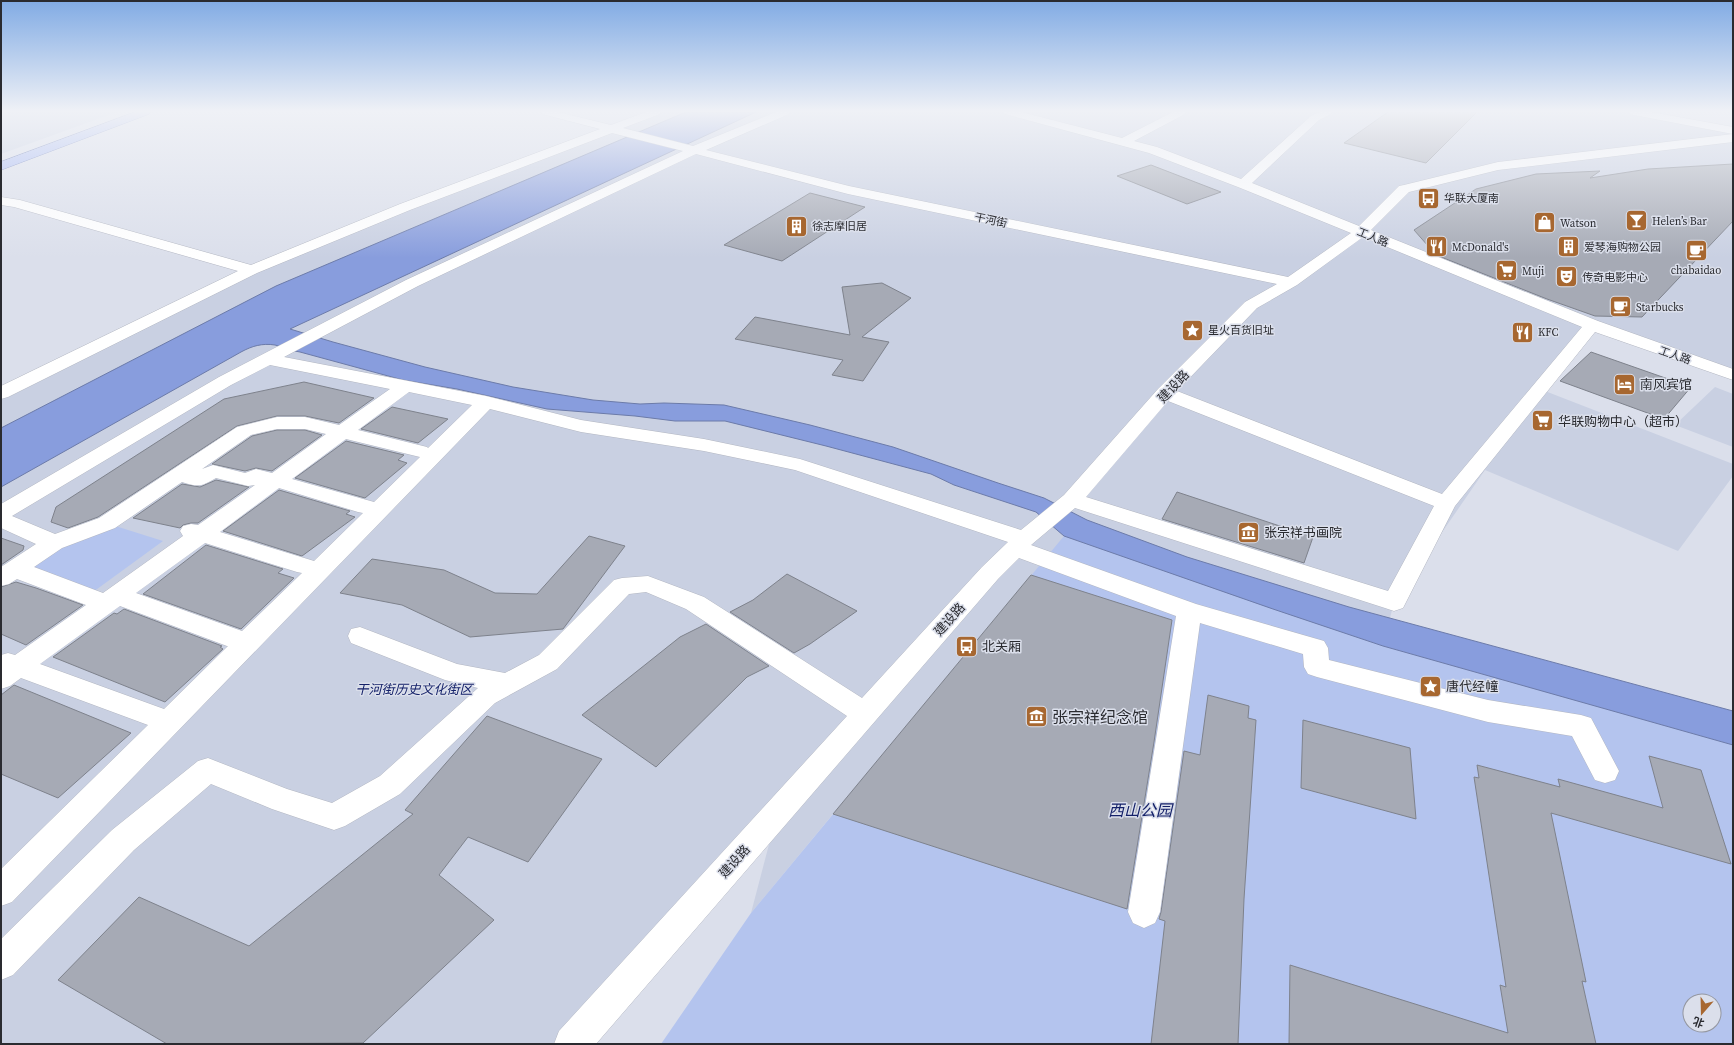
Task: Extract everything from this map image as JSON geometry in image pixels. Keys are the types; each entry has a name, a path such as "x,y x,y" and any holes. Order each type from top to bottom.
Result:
{"main road":[{"path":"1,166 15,161"}],"street":[{"path":"1,393 252,270 406,207 532,161"},
{"path":"1,513 225,381 412,283 671,161"},
{"name":"干河街","path":"735,161 848,190 1291,282"},
{"name":"工人路","path":"1182,161 1243,184 1592,325 1733,375"},
{"path":"1243,184 1268,161"},
{"name":"建设路","path":"572,1044 990,573 1020,544 1072,500 1165,393 1251,305 1291,282 1361,232 1404,189 1498,166 1542,161"},
{"path":"1,201 15,203 252,270"},
{"path":"1072,500 1394,602 1446,503 1592,325"},
{"path":"268,359 486,402 581,426 704,446 800,465 1020,544 1189,611 1315,648 1317,667 1488,711 1581,726 1605,771"},
{"path":"7,668 111,599 193,531 274,481 406,386"},
{"path":"1165,393 1446,503"},
{"path":"1,891 486,402"},
{"path":"8,574 54,543 107,523 244,431 277,422 305,423 420,451"},
{"path":"179,475 197,480 213,471 248,480 256,474 274,481 366,507"},
{"path":"1,520 54,543"},
{"path":"193,531 304,566"},
{"path":"8,574 111,599 236,639"},
{"path":"1,963 123,840 208,770 282,800 334,816 390,785 486,696 548,662 622,586 648,584 695,603 865,714"},
{"path":"1144,912 1189,611"},
{"path":"360,636 454,673 508,684"},
{"path":"7,668 154,716"}],"shaded area":[{"name":"干河街历史文化街区","path":"533,161 1733,161 1733,375 1592,325 1545,391 1733,464 1733,476 1678,551 1485,470 1394,602 1383,646 1157,568 1031,575 751,913 777,814 573,1044 1,1044 1,393 252,270"},
{"path":"571,161 651,161 290,329 425,367 513,387 593,400 640,404 664,403 724,405 810,425 893,447 1044,498 1087,520 1187,557 1349,607 1733,711 1733,745 1383,646 1273,609 1064,536 1036,512 954,485 931,474 725,421 675,421 635,416 547,409 457,389 403,380 275,345 266,344 249,348 241,352 1,487 1,428 276,286"},
{"path":"1715,387 1733,394 1733,447 1675,425"}],"green space":[{"path":"109,524 163,541 93,592 23,566"},
{"name":"西山公园","path":"1064,536 1383,646 1733,745 1733,1044 661,1044 751,913"}],"building":[{"path":"1417,161 1428,161 1426,163"},
{"name":"爱琴海购物公园","path":"1733,164 1733,221 1642,317 1595,316 1547,299 1436,255 1414,230 1476,189 1536,174 1600,171 1590,178 1648,169"},
{"path":"1151,165 1221,192 1187,204 1117,176"},
{"name":"徐志摩旧居","path":"810,193 865,207 782,261 724,245"},
{"path":"882,283 911,298 862,337 889,342 863,381 832,375 843,360 735,339 755,317 850,335 842,287"},
{"name":"南风宾馆","path":"1591,352 1691,387 1664,419 1560,381"},
{"path":"304,382 374,398 339,423 305,416 277,416 237,426 98,517 68,528 51,522 56,507 224,399"},
{"path":"392,407 448,419 418,443 361,429"},
{"path":"277,430 305,430 322,435 272,471 256,468 245,471 212,464 252,436"},
{"path":"346,441 404,455 398,460 407,463 365,498 295,478"},
{"path":"216,480 249,487 198,523 183,525 180,528 133,518 182,484 200,487"},
{"path":"279,490 350,511 346,514 355,517 302,556 223,531"},
{"name":"张宗祥书画院","path":"1177,492 1313,537 1304,563 1162,519"},
{"path":"589,536 625,546 563,629 470,637 402,605 340,593 372,559 444,570 495,593 537,594"},
{"path":"1,538 24,546 23,550 1,565"},
{"path":"206,545 283,569 278,573 294,578 241,629 143,594"},
{"path":"787,574 857,611 810,644 794,653 730,612 753,600"},
{"name":"张宗祥纪念馆","path":"1031,575 1172,620 1127,909 833,814"},
{"path":"16,582 83,605 26,645 1,634 1,587"},
{"path":"124,609 222,646 220,647 223,649 165,702 53,657 114,613 117,614"},
{"path":"706,624 769,666 747,677 656,767 582,715 680,637"},
{"path":"14,685 131,733 58,798 1,774 1,695"},
{"path":"1208,695 1249,706 1248,718 1256,720 1244,899 1238,1044 1151,1044 1165,921 1159,919 1184,751 1200,755"},
{"path":"487,716 602,759 528,862 468,837 439,875 494,920 363,1043 167,1044 58,980 139,897 249,946 413,814 405,810"},
{"path":"1303,720 1410,748 1416,819 1301,788"},
{"path":"1649,756 1701,770 1731,864 1551,813 1586,982 1582,981 1596,1044 1289,1044 1290,965 1508,1033 1500,985 1506,987 1474,777 1479,778 1477,765 1560,787 1558,779 1663,808"}],"place":[{"name":"华联大厦南","path":"1429,198"},
{"name":"Helen’s Bar","path":"1637,221"},
{"name":"Watson","path":"1545,223"},
{"name":"徐志摩旧居","path":"796,226"},
{"name":"McDonald's","path":"1437,247"},
{"name":"爱琴海购物公园","path":"1569,247"},
{"name":"chabaidao","path":"1696,250"},
{"name":"Muji","path":"1507,271"},
{"name":"传奇电影中心","path":"1567,277"},
{"name":"Starbucks","path":"1621,307"},
{"name":"星火百货旧址","path":"1193,330"},
{"name":"KFC","path":"1522,332"},
{"name":"南风宾馆","path":"1625,384"},
{"name":"华联购物中心（超市）","path":"1542,421"},
{"name":"张宗祥书画院","path":"1248,532"},
{"name":"北关厢","path":"966,646"},
{"name":"唐代经幢","path":"1430,686"},
{"name":"张宗祥纪念馆","path":"1036,717"}]}
